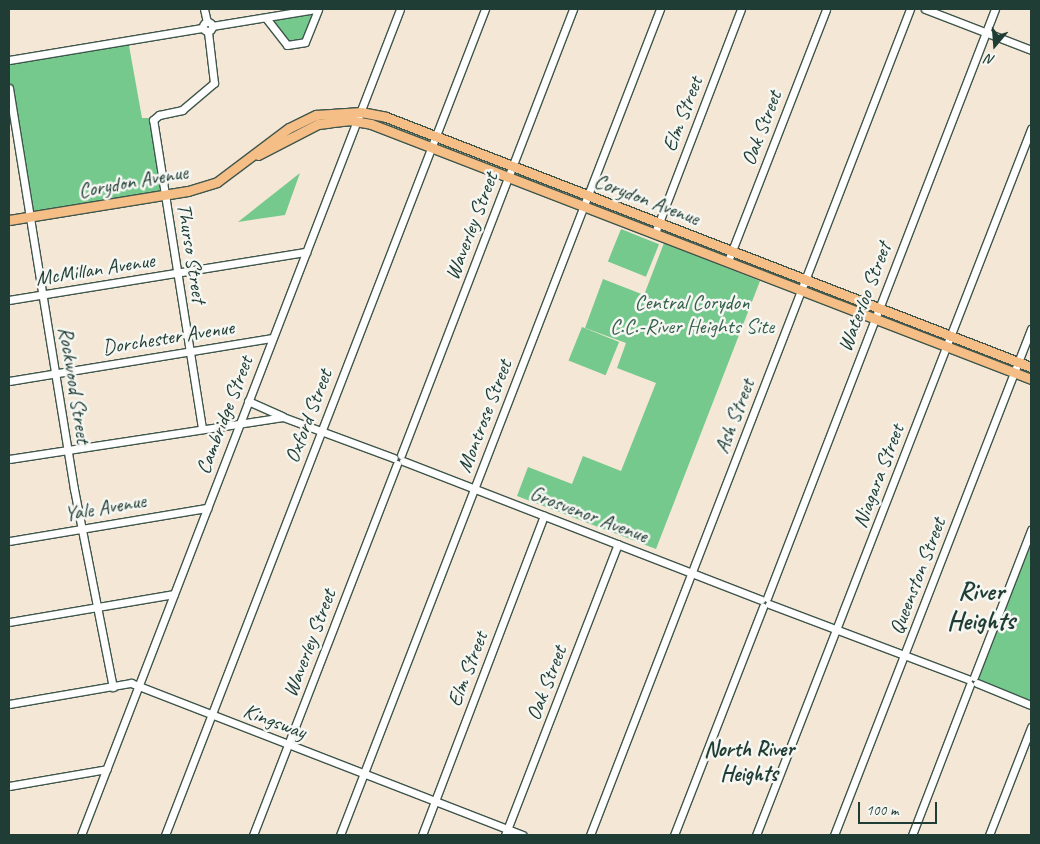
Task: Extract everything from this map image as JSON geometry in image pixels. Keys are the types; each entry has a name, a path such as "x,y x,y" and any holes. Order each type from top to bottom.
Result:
{"main road":[{"name":"Corydon Avenue","path":"9,220 164,195 217,182 256,156 289,128 316,115 386,117 1031,367"},
{"name":"Corydon Avenue","path":"359,116 508,176 1031,378"}],"street":[{"name":"Thurso Street","path":"202,428 153,118 182,110 214,83 204,9"},
{"path":"9,60 317,9 306,42 287,45 266,18"},
{"name":"Cambridge Street","path":"81,835 400,9"},
{"name":"Oxford Street","path":"164,835 485,9"},
{"name":"Waverley Street","path":"253,835 573,9"},
{"name":"Montrose Street","path":"340,835 660,9"},
{"name":"Elm Street","path":"655,233 741,9"},
{"name":"Oak Street","path":"728,261 826,9"},
{"name":"Ash Street","path":"590,835 910,9"},
{"path":"925,9 1031,50"},
{"name":"Waterloo Street","path":"674,835 995,9"},
{"name":"Rockwood Street","path":"9,88 67,450 113,687"},
{"name":"Niagara Street","path":"756,835 1031,128"},
{"path":"9,140 17,138"},
{"name":"McMillan Avenue","path":"9,300 306,252"},
{"name":"Queenston Street","path":"834,835 1031,329"},
{"name":"Dorchester Avenue","path":"9,380 273,338"},
{"name":"Grosvenor Avenue","path":"248,401 283,417 475,488 1031,705"},
{"name":"Grosvenor Avenue","path":"9,459 226,424 283,417"},
{"path":"226,424 235,436"},
{"name":"Yale Avenue","path":"9,541 207,508"},
{"name":"Elm Street","path":"422,835 544,515"},
{"path":"912,835 1031,530"},
{"name":"Oak Street","path":"507,832 618,544"},
{"path":"9,622 174,594"},
{"name":"Kingsway","path":"9,704 131,683 435,801 507,832 522,835"},
{"path":"989,835 1031,726"},
{"path":"9,786 107,769"}],"green space":[{"path":"318,9 305,42 287,45 266,18"},
{"path":"128,40 142,118 153,118 164,195 30,217 9,88 9,60"},
{"path":"369,117 378,118 429,138 425,139"},
{"path":"438,141 506,168 438,144"},
{"path":"515,170 581,197 516,175"},
{"path":"300,173 285,215 238,222"},
{"path":"589,200 652,223 652,225 590,203"},
{"path":"660,228 726,252 726,254 661,231"},
{"path":"621,229 659,244 646,277 608,261"},
{"name":"Central Corydon C.C.-River Heights Site","path":"664,243 760,281 656,549 517,496 528,467 572,484 583,456 621,471 656,383 617,368 626,343 585,328 603,279 644,295"},
{"path":"582,327 619,342 606,375 569,360"},
{"path":"1027,541 1031,543 1031,705 972,681"}],"district":[{"name":"River Heights","path":"981,606"},
{"name":"North River Heights","path":"749,762"}]}
